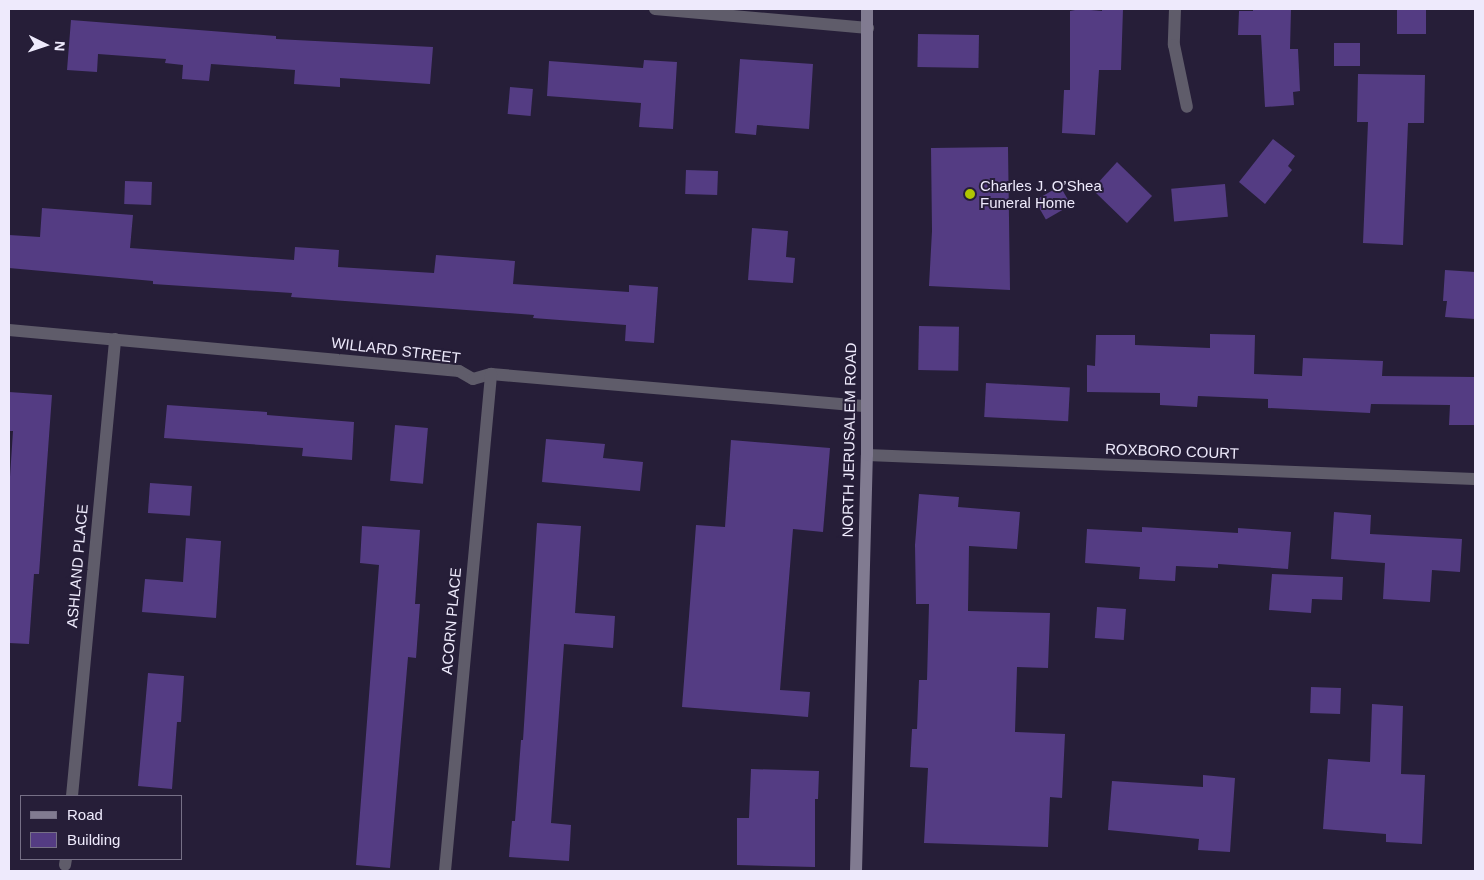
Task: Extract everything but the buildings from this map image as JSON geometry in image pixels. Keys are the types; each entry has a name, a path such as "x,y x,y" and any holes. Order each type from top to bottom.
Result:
{"main road":[{"name":"NORTH JERUSALEM ROAD","path":"856,871 867,455 867,9"}],"street":[{"path":"655,9 868,28"},
{"path":"1174,9 1174,45 1187,107"},
{"name":"WILLARD STREET","path":"9,330 459,371 473,379 491,374 867,406"},
{"name":"ASHLAND PLACE","path":"72,795 115,339"},
{"name":"ACORN PLACE","path":"445,871 491,374"},
{"name":"ROXBORO COURT","path":"867,455 1475,479"}],"place":[{"name":"Charles J. O’Shea Funeral Home","path":"970,194"}]}
